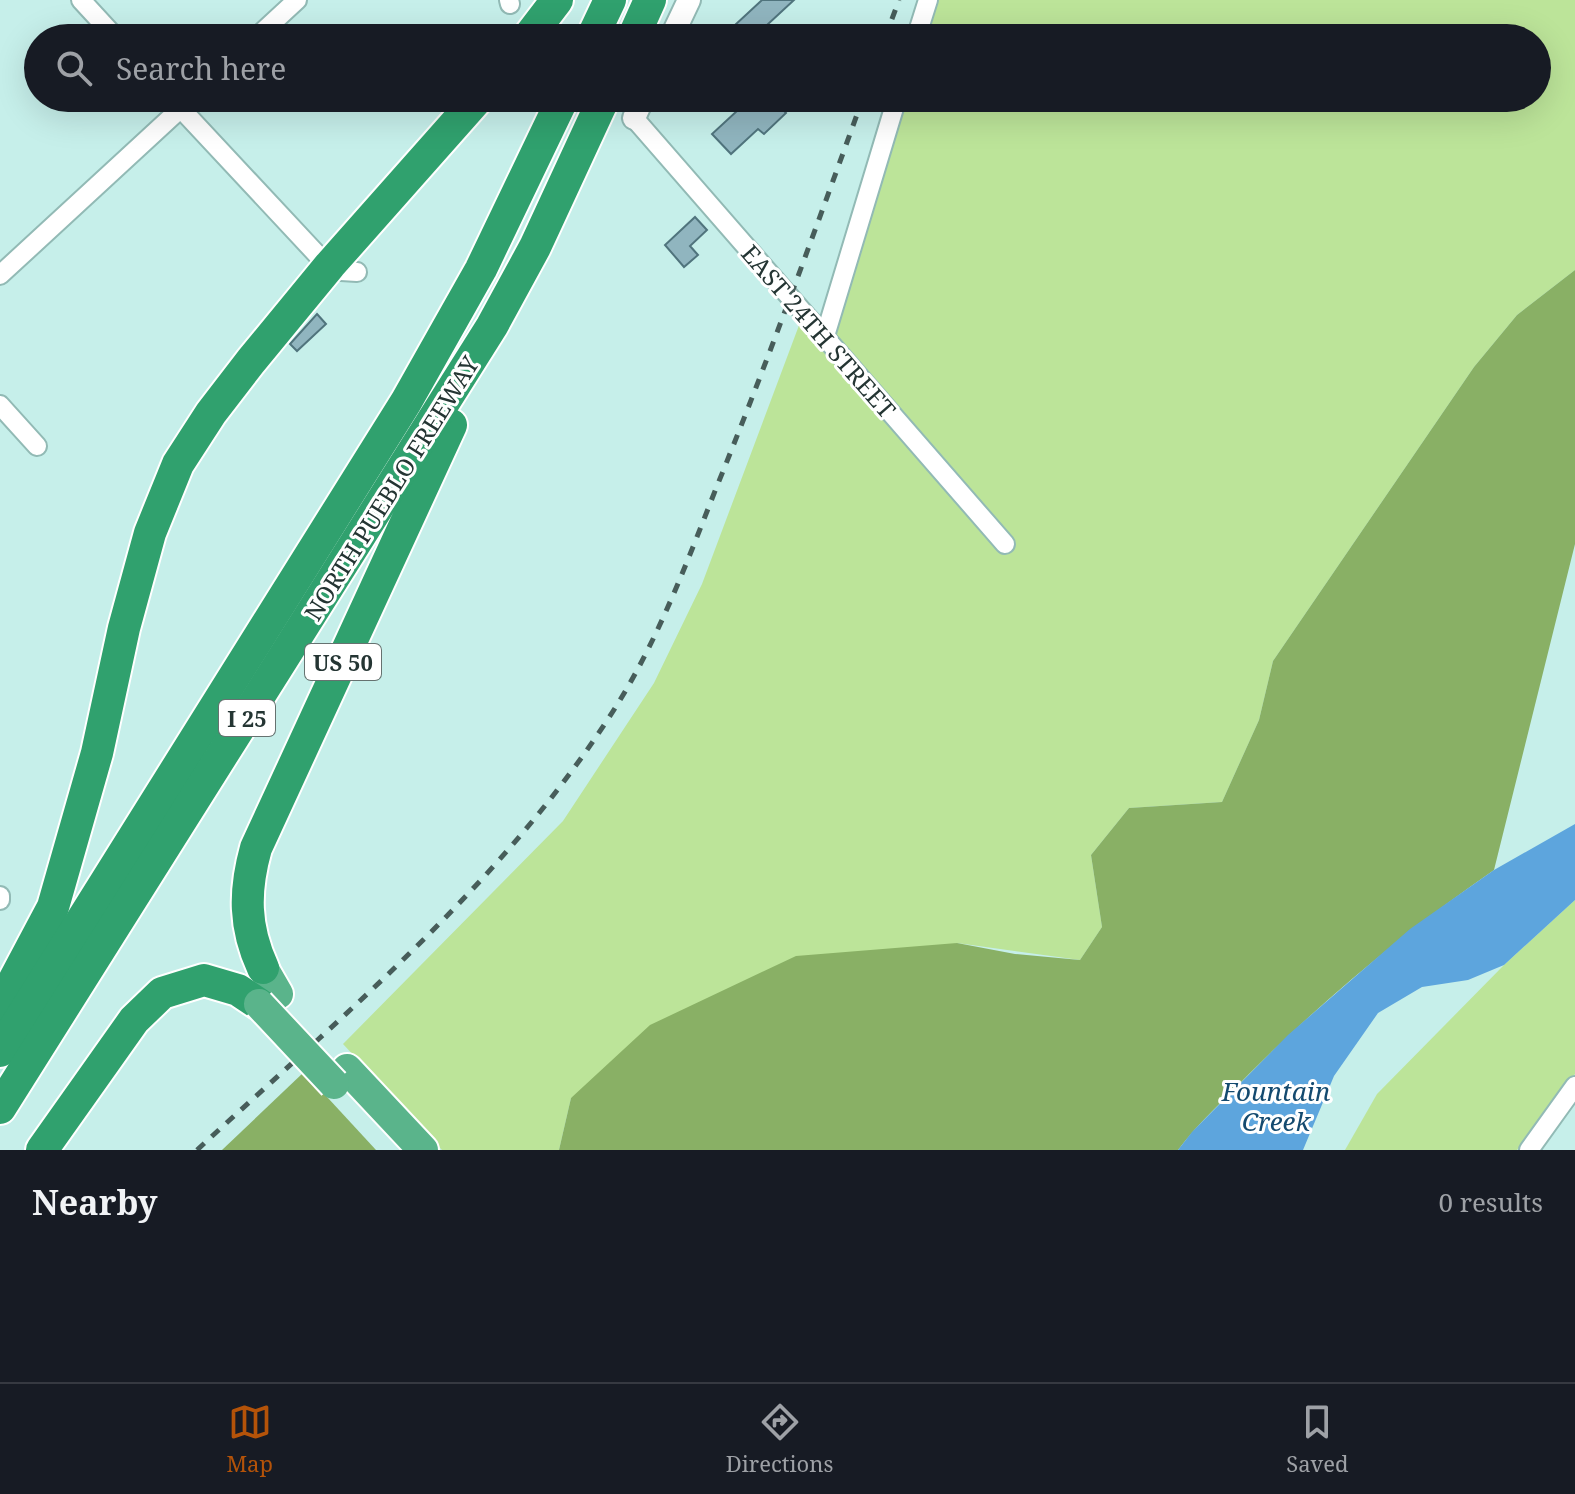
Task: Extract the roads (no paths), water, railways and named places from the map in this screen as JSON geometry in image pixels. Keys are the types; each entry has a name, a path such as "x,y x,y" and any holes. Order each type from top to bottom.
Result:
{"highway":[{"path":"539,24 557,0"},
{"path":"599,24 610,0"},
{"path":"639,24 650,0"},
{"path":"0,1007 28,960 57,895 97,753 124,628 150,533 178,464 211,413 344,268 467,112"},
{"name":"NORTH PUEBLO FREEWAY","path":"0,1051 421,378 481,269 556,112"},
{"name":"NORTH PUEBLO FREEWAY","path":"0,1108 492,326 535,247 598,112"},
{"name":"US 50","path":"395,1150 340,1076 267,989 251,943 247,920 249,874 256,848 421,496 492,326"},
{"path":"42,1150 134,1020 162,993 204,980 238,990 267,989"},
{"name":"US 50","path":"340,1076 423,1150"}],"street":[{"path":"81,0 103,24"},
{"path":"271,24 297,0"},
{"path":"678,24 689,0"},
{"path":"920,24 928,0"},
{"path":"0,275 171,112"},
{"path":"191,112 344,268"},
{"name":"EAST 24TH STREET","path":"641,112 825,336 1005,544"},
{"path":"825,336 893,112"},
{"path":"0,405 37,446"},
{"path":"1529,1150 1575,1086"}],"water":[{"name":"Fountain Creek","path":"1575,824 1575,900 1504,965 1468,980 1422,987 1378,1013 1334,1076 1303,1150 1178,1150 1288,1035 1410,929 1494,870"}],"railway":[{"path":"890,24 899,0"},
{"path":"197,1150 361,999 467,895 563,783 624,694 681,577 774,341 858,112"}]}
